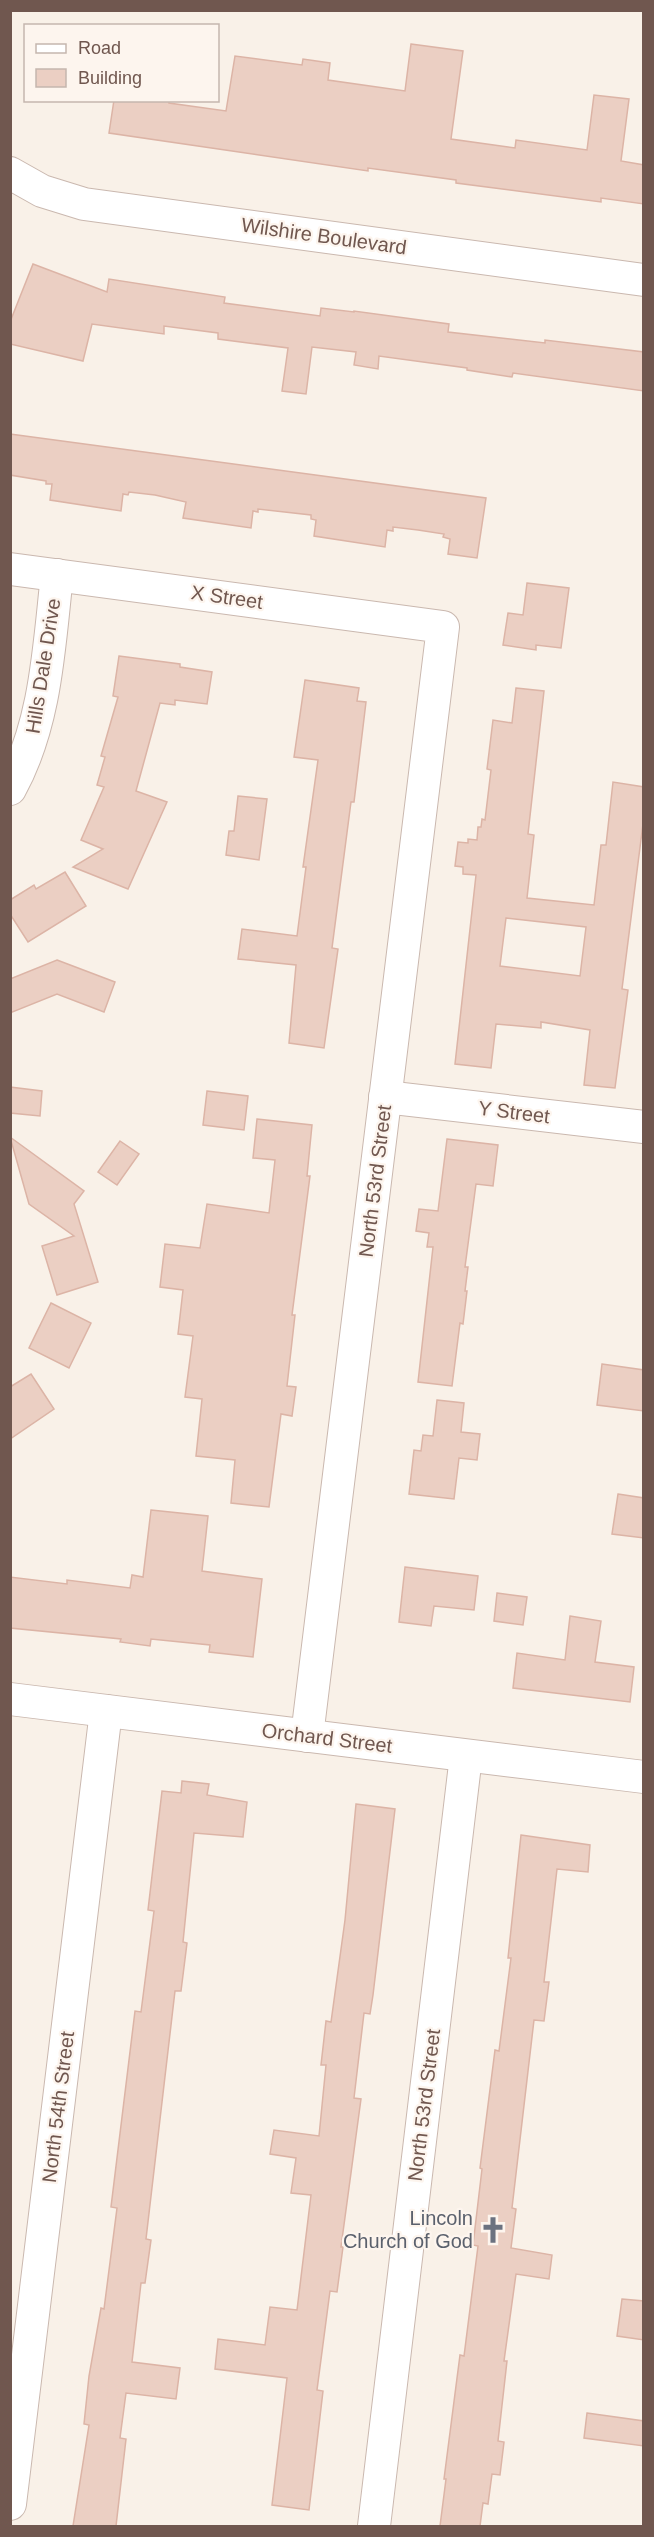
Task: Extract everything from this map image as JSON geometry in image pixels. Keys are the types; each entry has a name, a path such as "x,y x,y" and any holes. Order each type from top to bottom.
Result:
{"street":[{"name":"Wilshire Boulevard","path":"10,173 42,191 84,204 644,280"},
{"name":"X Street","path":"10,569 443,627"},
{"name":"Hills Dale Drive","path":"10,789 29,751 39,716 57,575"},
{"name":"North 53rd Street","path":"307,1736 443,627"},
{"name":"Y Street","path":"385,1097 644,1127"},
{"name":"Orchard Street","path":"10,1699 644,1777"},
{"name":"North 54th Street","path":"10,2504 106,1711"},
{"name":"North 53rd Street","path":"374,2526 466,1756"}],"building":[{"path":"411,44 463,51 451,139 515,148 516,140 587,150 594,95 629,99 621,161 644,165 644,204 601,198 601,202 456,183 456,180 368,168 368,171 109,133 114,102 169,102 226,111 235,56 302,65 303,59 330,63 328,80 405,91"},
{"path":"33,264 107,292 109,279 225,297 224,303 320,316 321,308 354,311 449,324 448,332 545,343 545,340 644,352 644,391 513,373 512,377 467,370 467,368 379,356 378,369 354,365 356,352 312,347 306,394 282,391 288,348 218,339 218,333 164,326 164,334 92,324 83,361 10,344 10,322"},
{"path":"10,434 486,498 477,558 448,554 450,539 443,537 444,534 418,530 393,527 393,531 387,530 385,547 314,536 316,520 311,519 311,515 258,509 258,512 253,511 251,528 183,518 186,502 155,495 129,492 128,495 123,494 121,511 50,500 52,484 10,475"},
{"path":"527,583 569,588 561,648 536,645 536,650 503,645 508,613 523,615"},
{"path":"119,656 180,664 180,667 212,672 207,704 175,700 175,705 160,703 136,791 167,802 128,889 73,867 103,849 81,840 104,787 97,785 105,757 101,756 118,697 113,696"},
{"path":"305,680 359,688 357,701 366,702 354,802 351,802 332,948 338,949 324,1048 289,1043 296,965 238,959 242,929 297,936 306,867 303,867 318,760 294,757"},
{"path":"516,688 544,691 528,834 534,835 527,898 594,905 601,845 606,845 613,782 644,787 644,816 622,989 628,990 615,1088 584,1085 590,1030 541,1022 541,1028 496,1024 491,1068 455,1064 476,875 463,874 463,867 455,866 458,842 468,843 468,839 477,840 478,827 481,827 482,819 485,820 491,770 487,769 493,720 512,723","holes":["506,918 586,927 580,976 500,966"]},
{"path":"238,796 267,799 259,860 226,855 229,831 234,831"},
{"path":"65,872 86,906 28,942 10,914 10,900 34,885 36,889"},
{"path":"57,960 115,982 104,1012 57,994 10,1013 10,979"},
{"path":"10,1087 42,1091 40,1116 10,1113"},
{"path":"207,1091 248,1096 244,1130 203,1125"},
{"path":"257,1119 312,1125 307,1176 310,1176 292,1315 295,1315 287,1386 296,1387 292,1416 281,1414 269,1507 231,1503 235,1460 196,1456 202,1399 185,1397 193,1336 178,1334 183,1290 160,1287 165,1244 200,1248 207,1204 269,1213 275,1160 253,1158"},
{"path":"10,1137 84,1191 74,1204 98,1282 57,1295 42,1246 74,1236 29,1204"},
{"path":"447,1139 498,1145 493,1186 476,1184 465,1267 468,1267 465,1291 467,1291 463,1324 460,1323 452,1386 418,1382 433,1247 427,1247 429,1233 416,1231 419,1209 438,1211"},
{"path":"120,1141 139,1154 117,1185 98,1172"},
{"path":"51,1303 91,1323 69,1368 29,1348"},
{"path":"602,1364 644,1370 644,1411 597,1405"},
{"path":"31,1374 54,1409 10,1439 10,1387"},
{"path":"437,1400 464,1403 461,1432 480,1434 477,1460 459,1458 454,1499 409,1494 414,1450 421,1451 423,1435 433,1436"},
{"path":"618,1494 644,1498 644,1538 612,1534"},
{"path":"151,1510 208,1516 202,1571 262,1579 253,1657 209,1652 210,1645 151,1639 150,1646 120,1642 121,1639 10,1628 10,1577 67,1584 67,1580 130,1588 132,1575 143,1577"},
{"path":"405,1567 478,1576 474,1610 434,1606 431,1626 399,1622"},
{"path":"497,1593 527,1597 523,1625 494,1621"},
{"path":"570,1616 601,1621 595,1662 634,1667 630,1702 513,1688 517,1653 565,1660"},
{"path":"182,1781 209,1784 207,1795 247,1802 243,1837 194,1833 183,1942 187,1943 181,1991 175,1991 146,2239 151,2240 145,2283 141,2283 132,2362 180,2368 176,2399 126,2393 120,2438 126,2439 116,2526 73,2526 89,2425 84,2424 89,2376 101,2308 104,2309 117,2208 111,2207 135,2011 141,2012 154,1911 148,1910 162,1791 181,1793"},
{"path":"356,1804 395,1809 373,1995 370,2014 364,2013 354,2098 361,2099 337,2292 330,2291 317,2390 323,2391 309,2510 272,2505 287,2378 215,2369 218,2339 265,2345 270,2307 297,2310 311,2195 291,2193 296,2158 270,2154 274,2130 319,2136 326,2065 321,2065 326,2021 331,2022 345,1920"},
{"path":"521,1835 590,1845 588,1872 557,1869 544,1982 549,1982 544,2021 534,2020 512,2208 516,2209 511,2248 552,2255 549,2279 516,2274 504,2361 507,2361 498,2441 504,2442 500,2475 492,2474 488,2504 483,2503 480,2526 440,2526 460,2355 464,2356 478,2246 473,2245 482,2169 480,2168 495,2050 499,2051 511,1958 508,1958"},
{"path":"622,2299 644,2301 644,2340 617,2336"},
{"path":"587,2413 644,2421 644,2446 584,2438"}],"place":[{"name":"Lincoln Church of God","path":"493,2230"}]}
